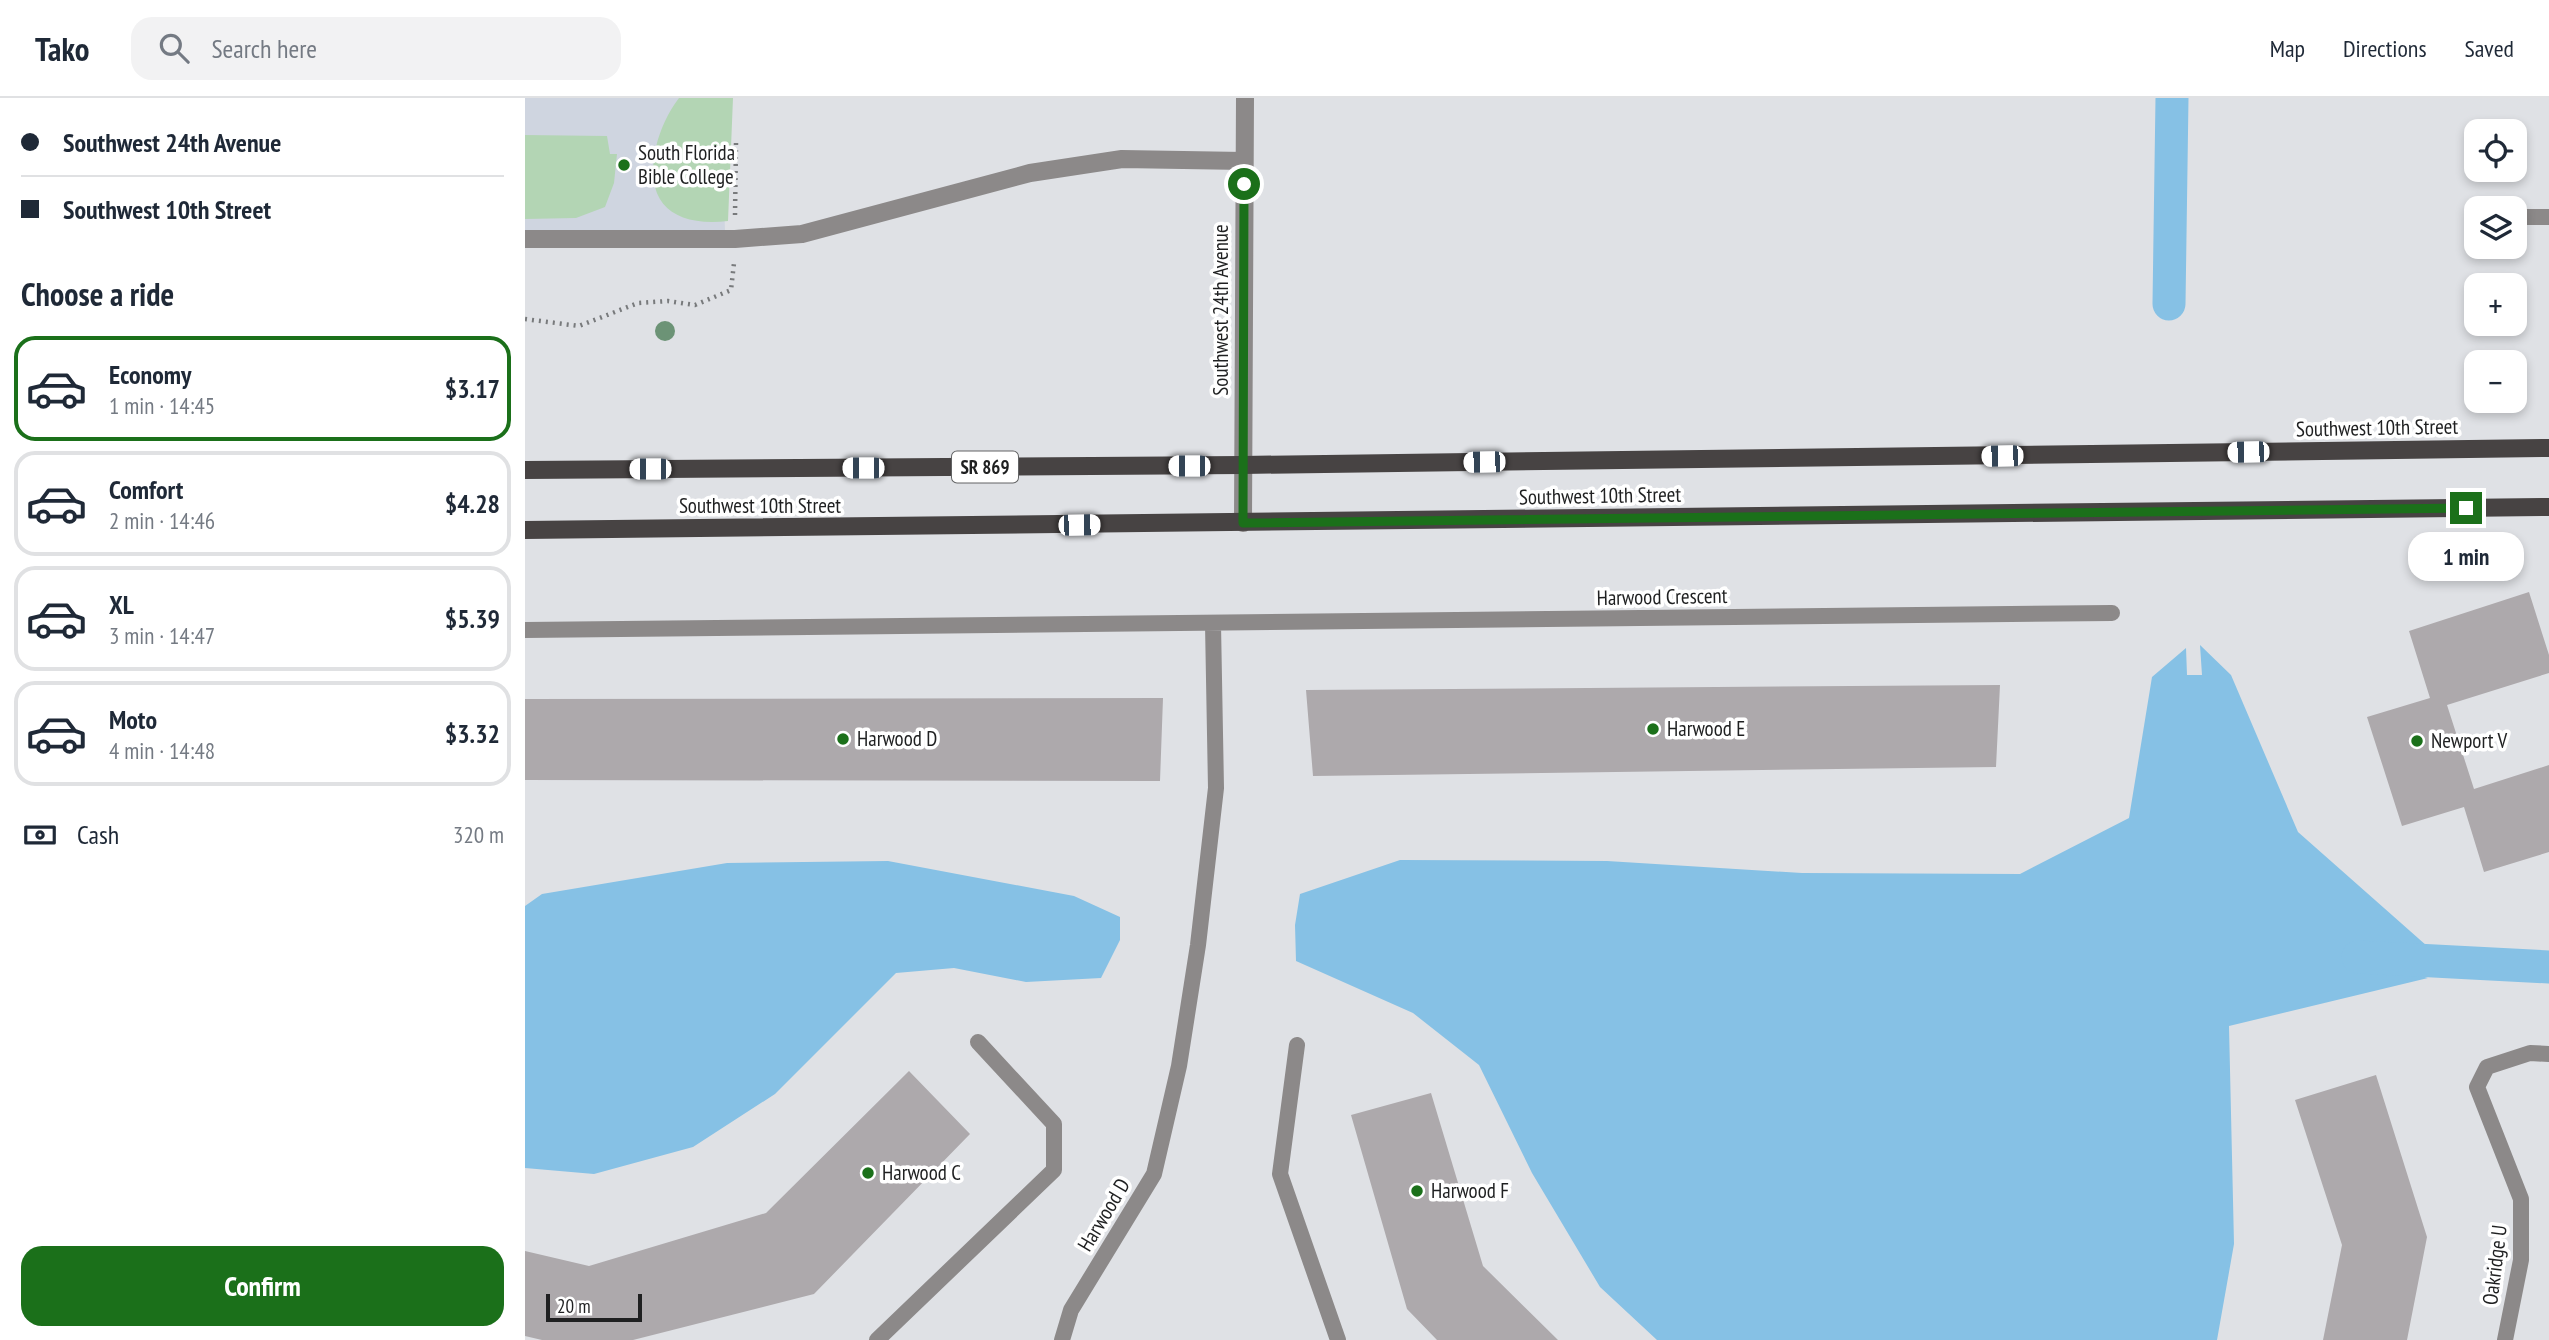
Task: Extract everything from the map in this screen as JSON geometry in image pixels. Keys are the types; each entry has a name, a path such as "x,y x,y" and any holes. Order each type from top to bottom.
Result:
{"main road":[{"name":"Southwest 10th Street","path":"525,470 1243,465 2549,448"},
{"name":"Southwest 10th Street","path":"525,530 2549,507"}],"street":[{"name":"Southwest 24th Avenue","path":"1243,523 1245,98"},
{"path":"525,239 735,239 802,234 1030,173 1122,159 1244,161"}],"lane":[{"path":"2527,217 2549,217"},
{"name":"Harwood Crescent","path":"1213,624 2112,612"},
{"path":"525,630 1213,624"},
{"name":"Harwood D","path":"1062,1340 1072,1310 1154,1174 1179,1066 1198,945 1216,788 1213,624"},
{"path":"877,1340 1053,1170 1054,1124 978,1042"},
{"path":"1297,1045 1280,1174 1338,1340"},
{"name":"Oakridge U","path":"2505,1340 2521,1260 2521,1199 2477,1087 2487,1067 2530,1053 2549,1054"}],"path":[{"path":"525,319 579,326 638,303 668,301 695,305 719,298 731,290 735,239 736,143"}],"shaded area":[{"name":"South Florida Bible College","path":"525,98 721,98 725,232 525,232"}],"green space":[{"path":"679,98 733,98 728,221 692,220 667,208 659,197 654,183 653,167 656,147 665,121"},
{"path":"525,135 607,136 610,154 617,154 614,183 605,207 576,218 525,219"}],"water":[{"path":"2200,645 2231,675 2298,832 2427,946 2360,948 2358,957 2428,978 2229,1026 2234,1244 2217,1340 1657,1340 1600,1287 1532,1173 1479,1065 1413,1013 1296,961 1295,925 1300,894 1400,860 1607,861 1802,873 2020,874 2129,818 2152,677 2186,648 2187,675 2202,675"},
{"path":"888,861 1074,896 1120,917 1120,940 1101,978 1026,982 954,968 896,973 775,1094 693,1147 594,1174 525,1168 525,906 542,894 727,863"}],"building":[{"name":"Newport V","path":"2529,592 2549,655 2549,673 2447,705 2474,789 2549,765 2549,852 2484,872 2464,807 2402,826 2367,717 2430,698 2409,631"},
{"name":"Harwood E","path":"2000,685 1996,767 1313,776 1306,690"},
{"name":"Harwood D","path":"1163,698 1160,781 525,780 525,699"},
{"name":"Harwood C","path":"909,1071 970,1134 814,1294 633,1340 542,1340 525,1336 525,1251 589,1266 766,1213"},
{"path":"2376,1075 2427,1237 2407,1340 2323,1340 2342,1245 2295,1100"},
{"name":"Harwood F","path":"1431,1093 1483,1266 1558,1340 1437,1340 1407,1309 1351,1115"}],"waterway":[{"path":"2169,304 2172,98"},
{"path":"2358,957 2549,967"}],"place":[{"name":"South Florida Bible College","path":"624,165"},
{"name":"Harwood E","path":"1653,729"},
{"name":"Harwood D","path":"843,739"},
{"name":"Newport V","path":"2417,741"},
{"name":"Harwood C","path":"868,1173"},
{"name":"Harwood F","path":"1417,1191"}],"route":[{"path":"1244,184 1243,523 2466,508"}]}
